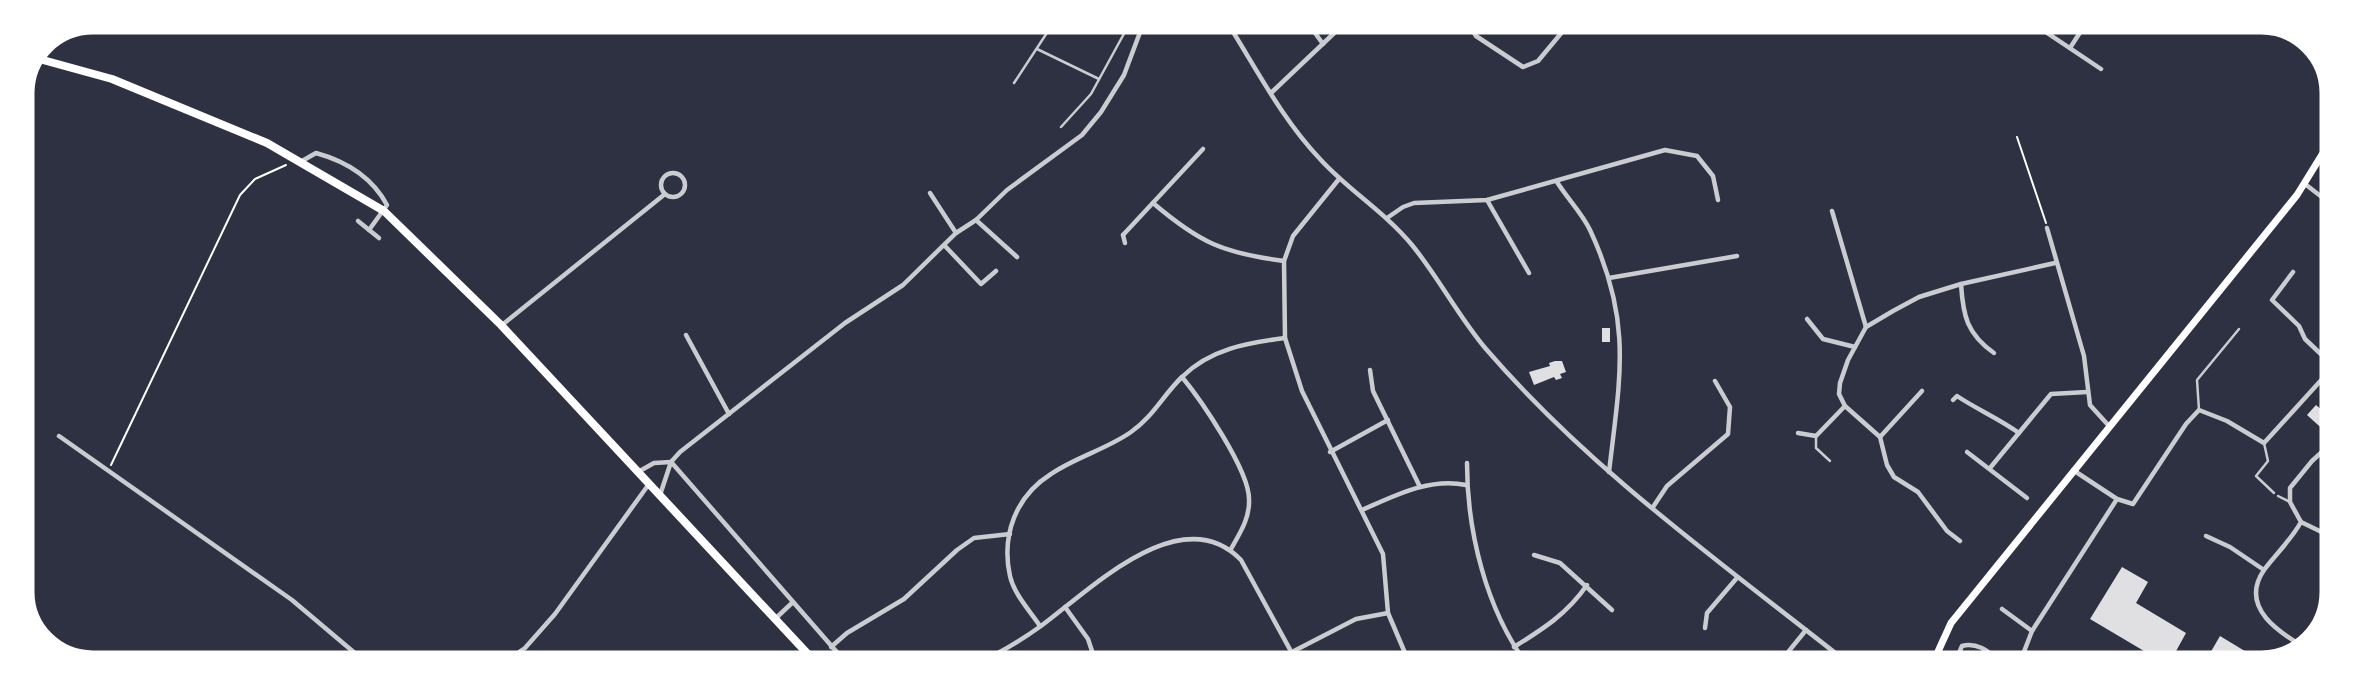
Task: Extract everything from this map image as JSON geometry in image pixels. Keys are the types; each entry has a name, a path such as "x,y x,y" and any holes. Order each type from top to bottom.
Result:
{"main road":[{"path":"39,59 112,79 301,160 384,211 501,325 809,655"},
{"path":"1936,655 1951,623 2305,184 2324,152"}],"street":[{"path":"660,495 671,463 845,323 904,285 956,233 975,220 1006,190 1072,143 1092,125 1124,75 1141,30"},
{"path":"1232,30 1292,126 1339,179 1387,218 1413,247 1453,308 1486,349 1609,473 1736,579 1838,655"},
{"path":"1313,30 1323,44"},
{"path":"1271,93 1338,30"},
{"path":"1472,30 1476,36 1523,67 1538,61 1564,30"},
{"path":"1708,30 1719,33 1727,30"},
{"path":"2043,30 2101,69"},
{"path":"2070,48 2082,30"},
{"path":"1125,243 1120,235 1203,149"},
{"path":"1387,218 1414,203 1487,200 1665,150 1697,156 1713,176 1718,200"},
{"path":"301,160 316,153 347,165 375,188 387,205 369,230"},
{"path":"675,174 682,177 685,186 682,194 672,197 665,194 661,184 665,177 675,174"},
{"path":"1339,179 1300,226 1284,261 1285,338 1302,391 1383,554 1388,613 1406,655"},
{"path":"1557,181 1589,228 1609,278 1618,311 1622,340 1609,473"},
{"path":"2305,184 2324,199"},
{"path":"930,193 956,233"},
{"path":"501,325 665,194"},
{"path":"1487,200 1528,273"},
{"path":"1153,203 1202,240 1242,255 1284,261"},
{"path":"1832,211 1866,327"},
{"path":"975,220 1017,257"},
{"path":"358,221 379,238"},
{"path":"2047,228 2084,356 2087,392 2092,411 2109,426"},
{"path":"945,246 981,284 996,271"},
{"path":"1609,278 1737,256"},
{"path":"1960,541 1947,531 1926,500 1895,477 1887,465 1880,437 1845,406 1839,394 1840,383 1866,327 1919,298 1961,284 2055,262"},
{"path":"2293,272 2272,300 2299,326 2305,339 2324,357"},
{"path":"1961,284 1963,309 1976,340 1994,353"},
{"path":"1807,319 1823,339 1855,347"},
{"path":"686,335 729,414"},
{"path":"1040,626 1010,577 1010,534 1015,509 1027,492 1051,473 1131,432 1159,406 1181,377 1206,358 1241,344 1285,338"},
{"path":"1370,370 1373,391 1420,487"},
{"path":"1181,377 1214,422 1250,497 1248,517 1231,550"},
{"path":"2072,470 2117,499 2133,504 2186,424 2199,410 2227,421 2264,443 2324,377"},
{"path":"1653,507 1667,486 1728,433 1730,407 1715,381"},
{"path":"1880,437 1922,391"},
{"path":"1990,468 2051,394 2087,392"},
{"path":"1954,400 1957,396 1981,413 1993,414 2019,433"},
{"path":"1798,433 1816,436 1845,406"},
{"path":"1330,452 1388,420"},
{"path":"59,436 292,600 357,655"},
{"path":"2324,451 2290,488 2290,502 2301,522 2324,533"},
{"path":"1968,452 2027,498"},
{"path":"638,472 654,463 671,463 839,655"},
{"path":"1467,463 1466,485 1484,579 1520,655"},
{"path":"1362,510 1420,487 1456,482 1466,485"},
{"path":"515,655 525,648 555,614 649,484"},
{"path":"2024,655 2032,631 2117,499"},
{"path":"2298,643 2272,627 2263,617 2257,598 2264,570 2301,522"},
{"path":"831,647 848,633 904,599 957,550 974,538 1010,534"},
{"path":"2206,536 2230,547 2264,570"},
{"path":"990,655 1040,626 1130,560 1158,545 1178,540 1201,540 1231,550 1256,585 1294,655"},
{"path":"1534,555 1560,563 1612,610"},
{"path":"1704,628 1707,614 1736,579"},
{"path":"1514,647 1556,621 1573,605 1587,585"},
{"path":"775,619 793,602"},
{"path":"1065,607 1088,639 1093,655"},
{"path":"2003,609 2032,631"},
{"path":"1292,652 1356,619 1388,613"},
{"path":"1786,655 1806,630"},
{"path":"1958,655 1962,646 1968,644 1993,655"}],"lane":[{"path":"1014,83 1049,30"},
{"path":"1061,127 1091,94 1126,30"},
{"path":"1037,48 1099,79"},
{"path":"2199,410 2197,380 2239,329"},
{"path":"1816,436 1816,448 1829,461"},
{"path":"2264,443 2268,461 2256,475 2276,495 2290,502"}],"path":[{"path":"2017,137 2047,228"},
{"path":"108,471 240,195 255,179 301,160"}],"building":[{"path":"1602,328 1610,328 1610,342 1602,342"},
{"path":"1562,361 1566,372 1560,374 1562,378 1556,380 1554,377 1534,385 1529,372 1550,366 1549,363"},
{"path":"2316,405 2324,412 2324,430 2307,415"},
{"path":"2122,567 2148,582 2136,603 2186,633 2175,653 2178,655 2151,655 2090,619"},
{"path":"2220,636 2251,655 2209,655"}]}
